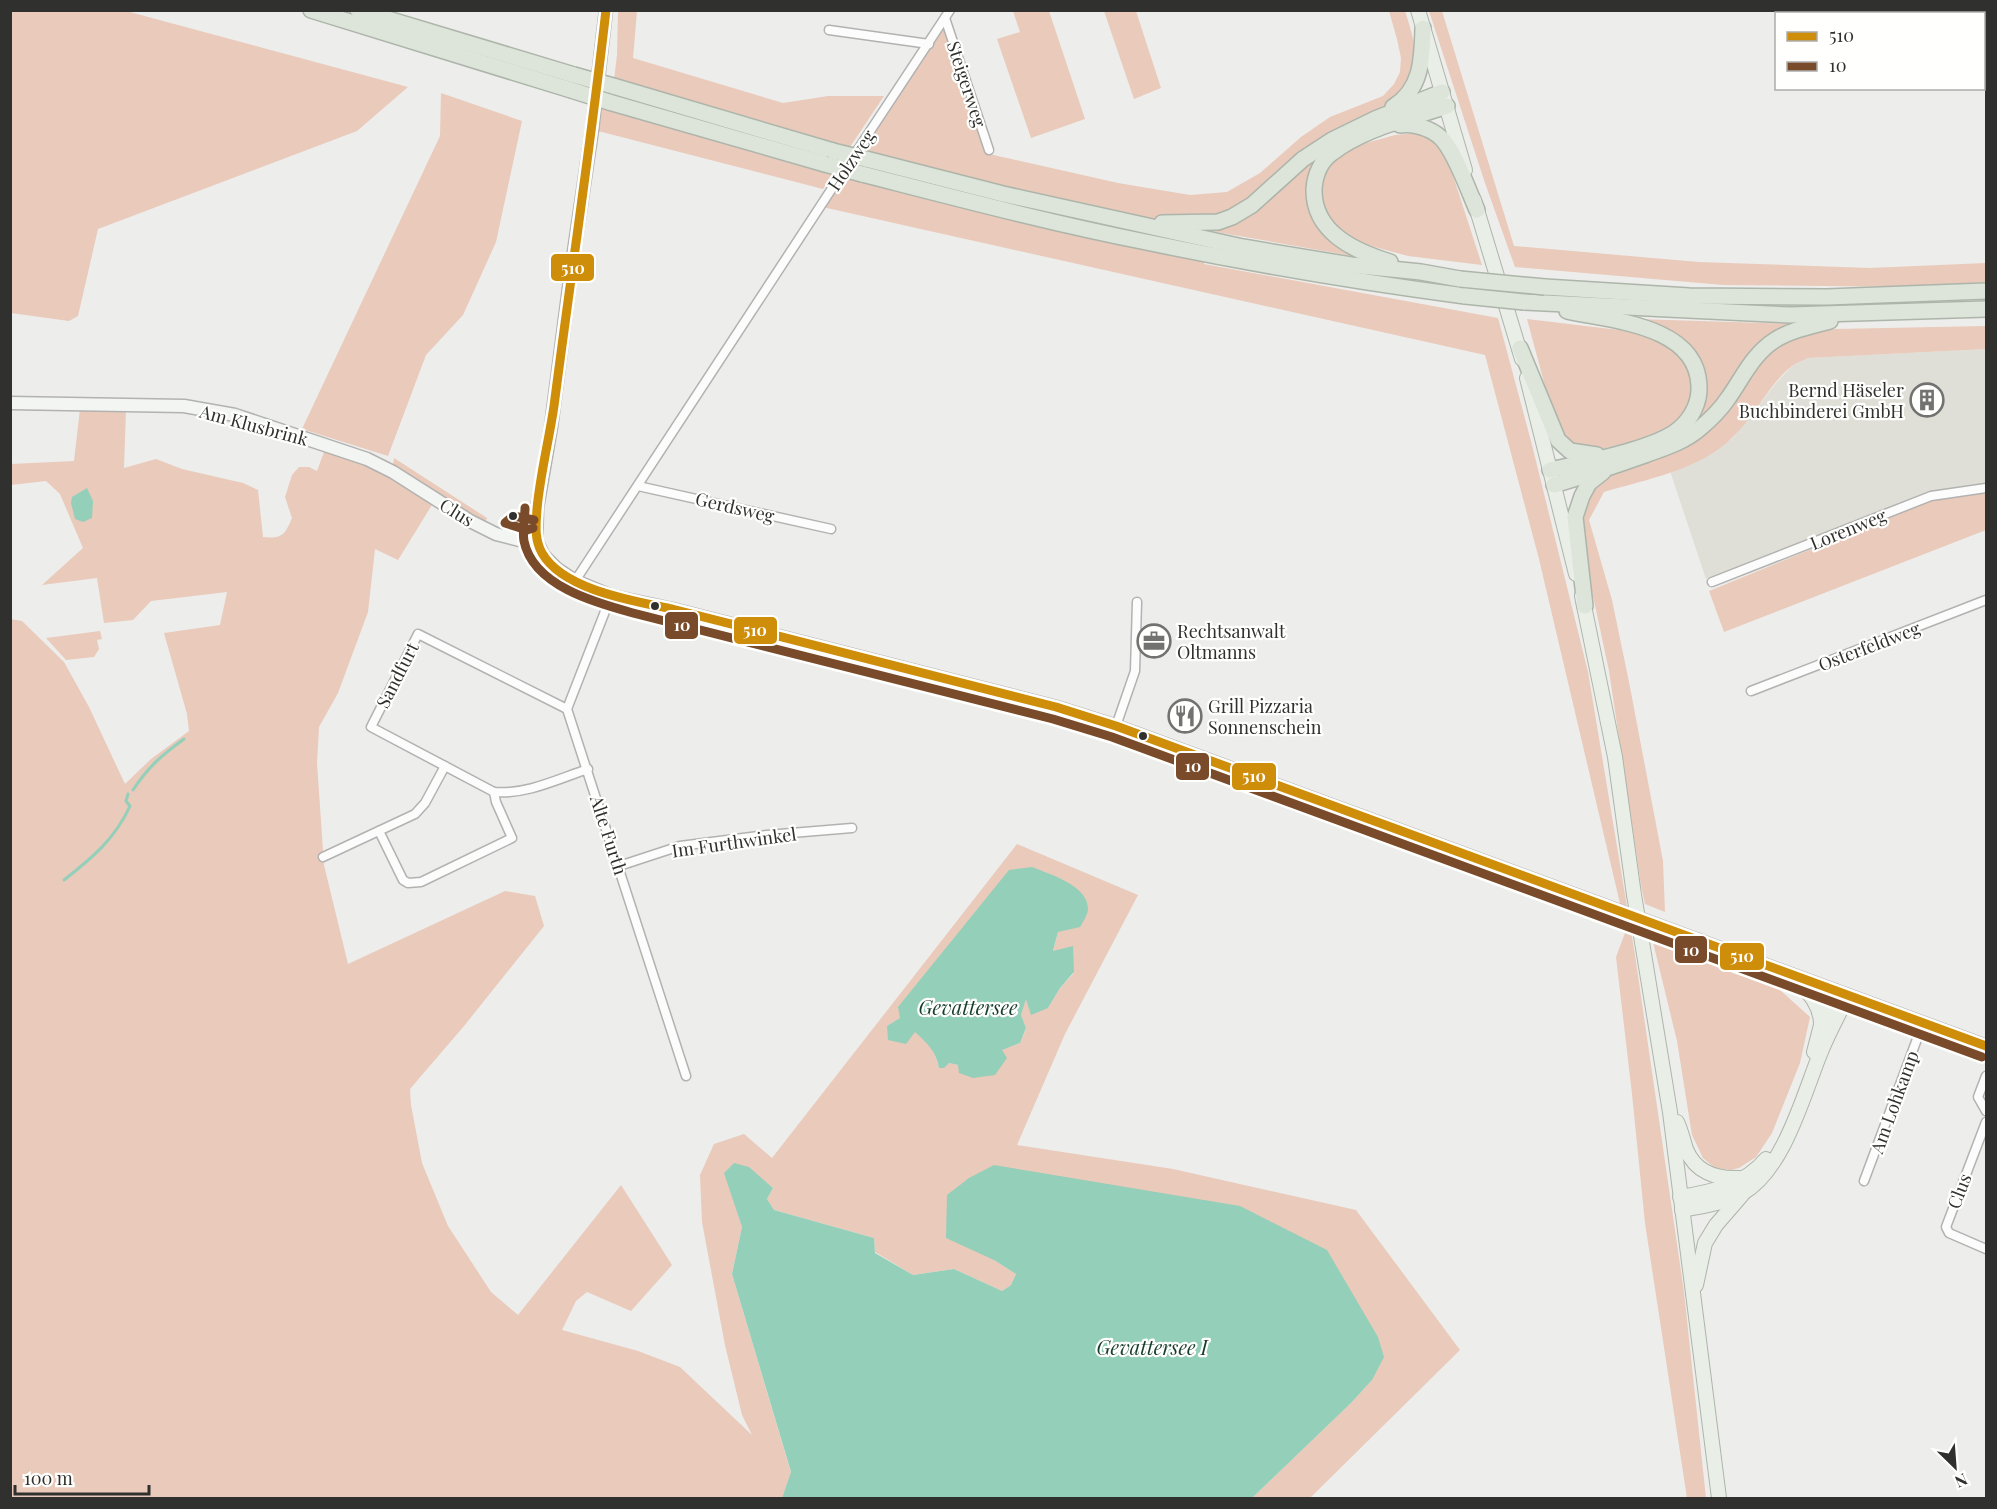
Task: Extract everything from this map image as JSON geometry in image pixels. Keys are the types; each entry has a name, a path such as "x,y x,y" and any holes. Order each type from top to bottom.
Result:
{"highway":[{"path":"311,10 572,82 613,86 829,157"},
{"path":"358,10 572,82 609,102 829,157 1027,216 1144,242 1372,284 1549,305 1791,315 1986,309"},
{"path":"1421,272 1370,256 1348,246 1320,218 1314,199 1315,178 1330,154 1377,124 1408,95 1415,83 1422,61 1423,28"},
{"path":"1132,224 1205,223 1218,222 1232,217 1252,205 1293,168 1332,140 1444,99"},
{"path":"1377,124 1412,125 1431,131 1441,138 1449,149 1477,210"},
{"path":"864,167 1003,194 1243,247 1351,265 1421,272 1460,279 1689,296 1827,297 1986,291"},
{"path":"1549,305 1662,334 1680,346 1695,366 1698,378 1699,392 1694,412 1679,430 1608,463 1589,483 1582,496 1575,517 1585,606"},
{"path":"1552,478 1678,443 1697,431 1728,398 1760,352 1773,341 1806,327 1861,314"},
{"path":"1520,348 1558,440 1570,451 1608,463"}],"main road":[{"path":"606,10 592,130 551,427 537,508 536,540 543,555 557,569 575,581 611,596 672,609 1045,704 1116,726 1986,1046"},
{"path":"1418,10 1520,348 1585,606 1615,757 1634,895 1670,1112 1719,1498"},
{"name":"Am Klusbrink","path":"10,403 173,406 207,409 235,415 295,434 367,459 385,468"},
{"name":"Clus","path":"385,468 490,531 527,542 536,540"},
{"path":"1794,977 1814,1000 1821,1025"},
{"path":"1681,1204 1744,1178 1762,1164 1773,1151 1802,1087 1821,1025 1841,994"},
{"path":"1694,1293 1705,1244 1716,1225 1743,1193 1753,1186 1780,1152 1821,1052 1841,994"},
{"path":"1670,1112 1679,1124 1687,1151 1697,1167 1712,1176 1725,1179 1744,1178"},
{"path":"1681,1204 1710,1205 1743,1193"}],"street":[{"name":"Holzweg","path":"575,581 829,191 948,14"},
{"name":"Steigerweg","path":"948,14 988,150"},
{"path":"829,30 929,44"},
{"name":"Gerdsweg","path":"638,486 831,529"},
{"name":"Lorenweg","path":"1712,582 1931,496 1986,488"},
{"path":"567,709 611,596"},
{"name":"Osterfeldweg","path":"1751,691 1986,600"},
{"path":"1116,726 1136,670 1137,602"},
{"name":"Sandfurt","path":"494,792 371,727 418,634 567,709"},
{"name":"Alte Furth","path":"567,709 686,1076"},
{"path":"323,857 420,810 445,766"},
{"path":"379,831 403,879 408,883 422,882 513,838 496,802 494,792 526,790 588,769"},
{"name":"Im Furthwinkel","path":"619,866 680,846 766,835 852,828"},
{"name":"Am Lohkamp","path":"1864,1181 1923,1023"},
{"path":"1986,1076 1978,1097 1986,1111"},
{"name":"Clus","path":"1986,1122 1946,1227 1949,1233 1986,1248"}],"shaded area":[{"path":"10,11 126,11 408,87 357,131 98,229 78,316 69,321 11,313"},
{"path":"618,11 637,11 633,58 783,103 828,96 884,96 850,147 614,80"},
{"path":"1013,11 1049,11 1085,119 1031,138 997,39 1020,32"},
{"path":"1104,11 1136,11 1161,88 1134,99"},
{"path":"1389,11 1405,11 1415,48 1412,76 1405,88 1382,108 1326,135 1324,152 1310,202 1358,257 1211,231 1204,264 1498,318 1588,672 1635,955 1684,1292 1706,1498 1687,1498 1645,1223 1616,957 1628,925 1622,912 1539,559 1485,355 818,206 853,148 944,18 989,154 1118,183 1190,195 1227,192 1260,173 1301,137 1330,117 1383,96 1394,84 1400,72 1401,58"},
{"path":"1429,11 1442,11 1514,246 1699,262 1870,268 1986,263 1986,282 1915,287 1723,285 1515,267"},
{"path":"441,93 522,121 496,242 463,315 426,355 388,456 302,429 440,136"},
{"path":"602,108 833,173 823,189 598,131"},
{"path":"1418,133 1432,139 1446,154 1482,265 1408,256 1349,240 1332,227 1322,206 1322,179 1337,157 1359,145 1395,135"},
{"path":"1527,319 1644,333 1676,351 1683,359 1692,377 1691,403 1682,417 1670,428 1655,436 1597,450 1571,446 1556,427"},
{"path":"1636,319 1794,324 1713,409 1687,431 1706,384 1703,368 1682,339"},
{"path":"1986,326 1986,349 1808,358 1784,373 1741,429 1705,458 1655,478 1604,492 1589,520 1612,600 1663,861 1665,912 1645,904 1609,671 1580,535 1580,514 1589,490 1610,473 1733,402 1762,362 1775,349 1794,338 1835,329"},
{"path":"1986,349 1986,485 1971,485 1930,492 1706,579 1670,471 1688,466 1733,438 1792,366 1808,358"},
{"path":"80,409 126,409 124,468 156,459 182,469 243,483 258,490 263,537 275,537 285,532 292,518 285,497 292,475 299,467 309,467 317,471 324,452 392,471 394,458 487,518 483,528 435,500 398,560 375,549 368,612 338,693 319,727 317,763 324,865 348,964 505,891 535,896 544,926 410,1089 422,1163 448,1226 491,1292 518,1315 621,1185 672,1265 631,1311 587,1292 576,1301 562,1330 638,1351 680,1367 752,1435 742,1415 725,1345 702,1222 700,1175 714,1144 744,1134 772,1158 1017,844 1138,895 1065,1034 1017,1145 1173,1169 1356,1210 1460,1350 1310,1498 1252,1498 1372,1380 994,1260 1016,1274 1011,1285 1002,1291 954,1269 913,1275 875,1252 874,1238 774,1210 767,1199 773,1188 767,1183 725,1173 742,1227 732,1274 791,1473 782,1498 11,1498 10,619 22,621 64,662 89,707 125,784 151,759 189,731 187,714 164,633 220,625 227,592 151,601 133,620 104,623 97,578 42,585 83,548 60,494 46,481 11,485 11,464 74,461","holes":["1088,910 1058,932 1053,952 1074,973 1060,988 1048,1008 1026,998 1021,1015 1026,1029 1020,1043 958,1065 949,1063 939,1068 931,1048 920,1035 909,1030 887,1026"]},
{"path":"1986,493 1986,530 1724,632 1709,591 1932,500"},
{"path":"100,631 102,639 97,640 99,649 94,657 66,660 46,638"},
{"path":"1651,934 1772,983 1810,1017 1800,1063 1772,1133 1756,1157 1739,1168 1731,1170 1715,1168 1703,1158 1692,1135 1677,1041"}],"water":[{"path":"87,488 93,501 92,518 83,522 75,519 71,503 72,497"},
{"name":"Gevattersee","path":"1032,867 1075,887 1082,893 1088,911 1080,927 1058,932 1053,951 1073,946 1074,972 1060,988 1048,1008 1031,1015 1026,999 1021,1015 1026,1028 1020,1043 1002,1050 1007,1058 995,1075 973,1078 959,1073 958,1065 949,1063 944,1068 939,1068 933,1052 915,1032 906,1044 888,1040 887,1026 900,1018 898,1007 1009,870"},
{"name":"Gevattersee I","path":"734,1163 749,1167 773,1188 767,1199 774,1210 874,1238 875,1253 913,1275 954,1269 1002,1291 1011,1285 1016,1274 994,1260 946,1238 947,1195 969,1178 994,1165 1240,1206 1327,1250 1378,1337 1384,1357 1372,1380 1351,1403 1252,1498 782,1498 791,1472 732,1274 742,1227 724,1173"}],"waterway":[{"path":"133,790 156,762 184,739"},
{"path":"64,880 93,856 110,838 130,806 126,801 128,794"}],"transit line":[{"name":"510","path":"606,10 554,406 540,483 536,531 539,548 552,566 582,585 620,598 672,609 1056,707 1116,726 1986,1046"},
{"name":"10","path":"525,508 523,537 530,557 553,581 585,598 633,613 1053,719 1112,737 1982,1057"},
{"name":"10","path":"533,528 527,530 505,523 513,516 534,520"}],"place":[{"name":"Bernd Häseler Buchbinderei GmbH","path":"1927,400"},
{"name":"Rechtsanwalt Oltmanns","path":"1154,641"},
{"name":"Grill Pizzaria Sonnenschein","path":"1185,716"}]}
